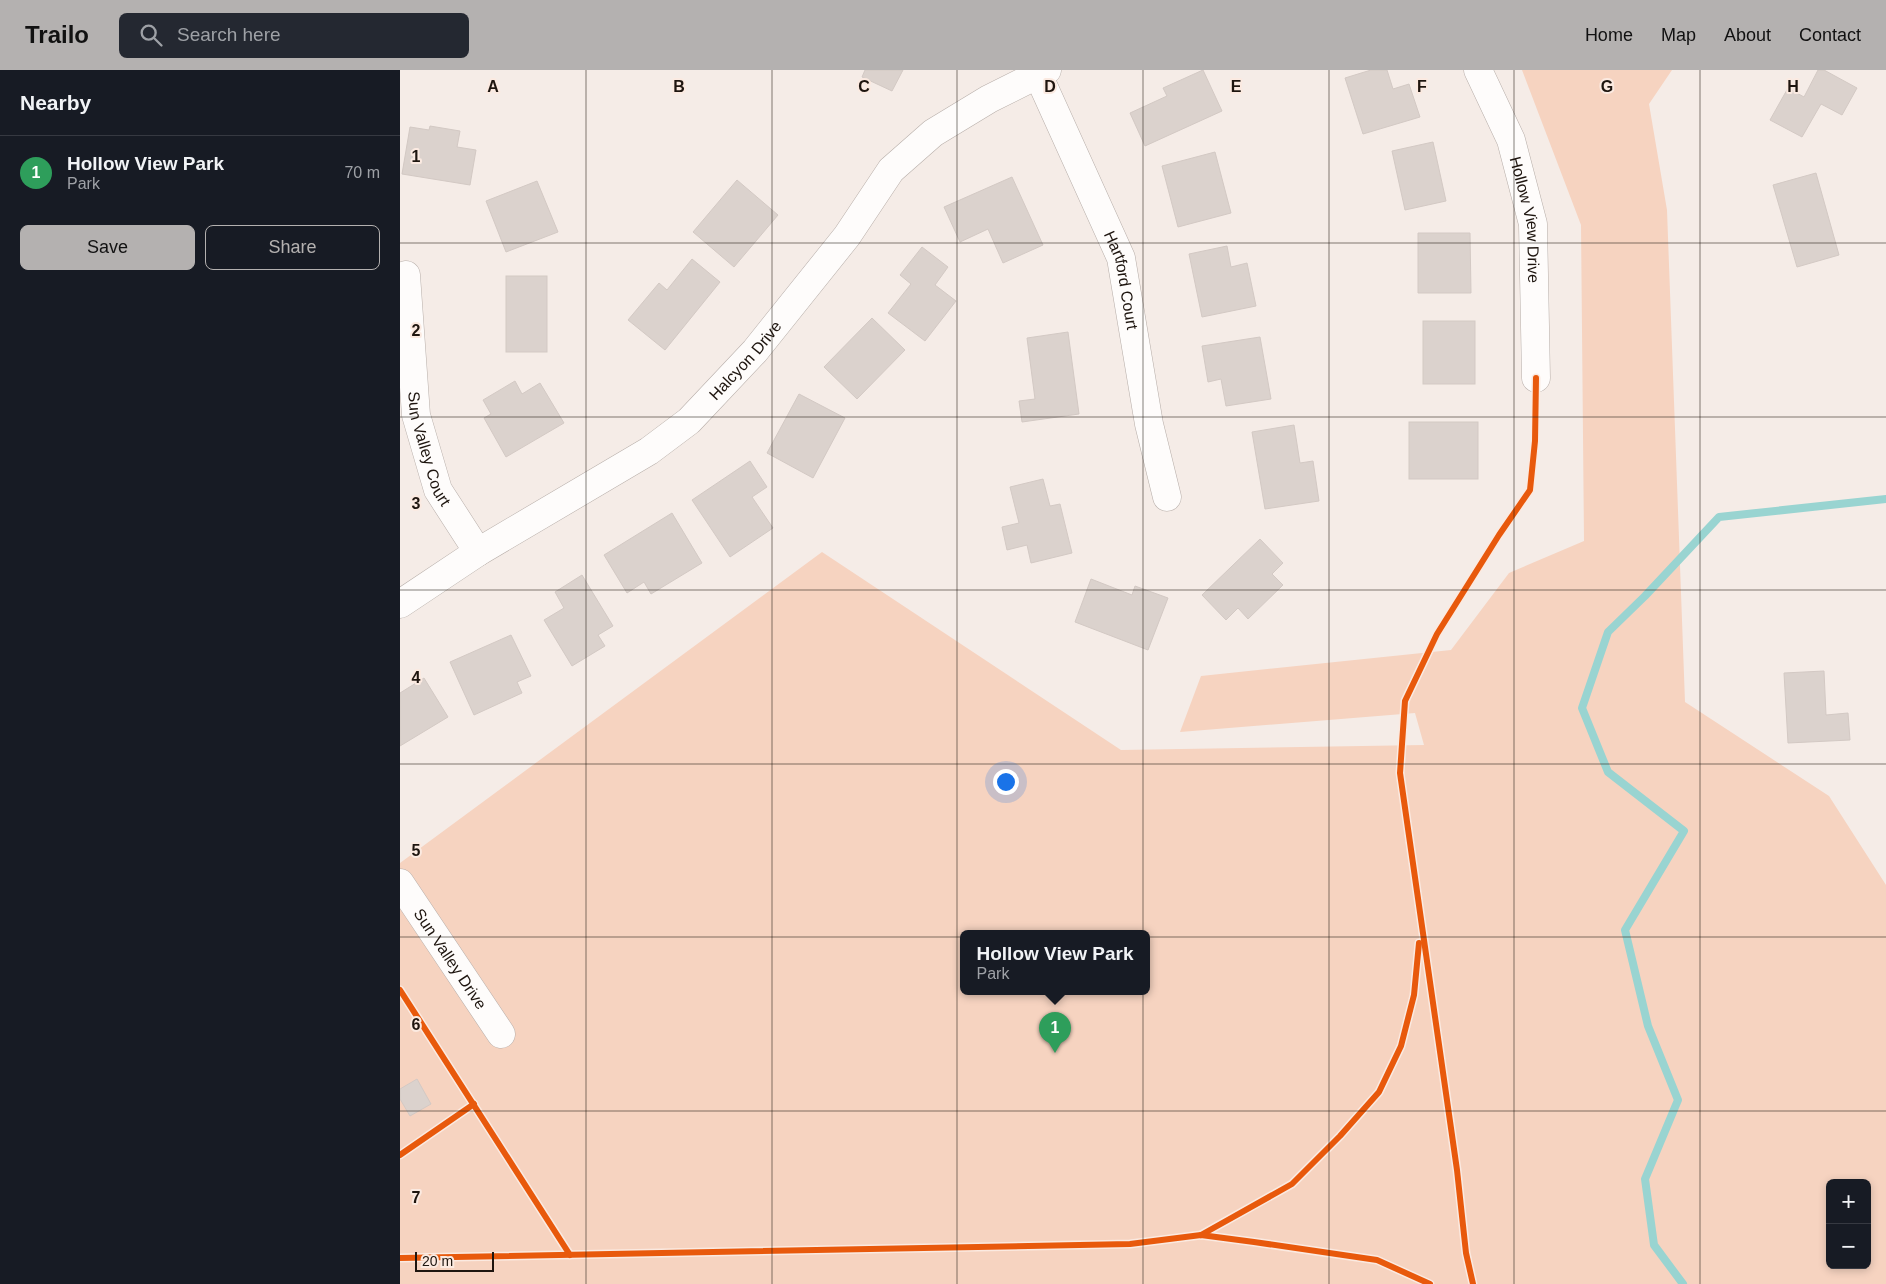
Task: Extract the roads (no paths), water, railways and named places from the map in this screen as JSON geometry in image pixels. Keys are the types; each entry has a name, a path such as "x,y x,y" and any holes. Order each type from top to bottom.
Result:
{"street":[{"name":"Hollow View Drive","path":"1478,70 1511,140 1533,224 1536,378"},
{"name":"Hartford Court","path":"1041,71 1121,258 1149,424 1167,497"},
{"name":"Halcyon Drive","path":"400,604 478,552 649,451 689,421 755,351 847,236 892,170 933,133 989,99 1041,71"},
{"name":"Sun Valley Court","path":"406,275 416,415 438,490 478,552"},
{"name":"Sun Valley Drive","path":"400,884 501,1034"}],"waterway":[{"path":"1683,1284 1654,1245 1645,1179 1678,1100 1648,1026 1625,930 1684,831 1608,772 1582,708 1608,632 1645,596 1719,517 1886,499"}],"place":[{"name":"Hollow View Park","path":"1055,1053"}]}
